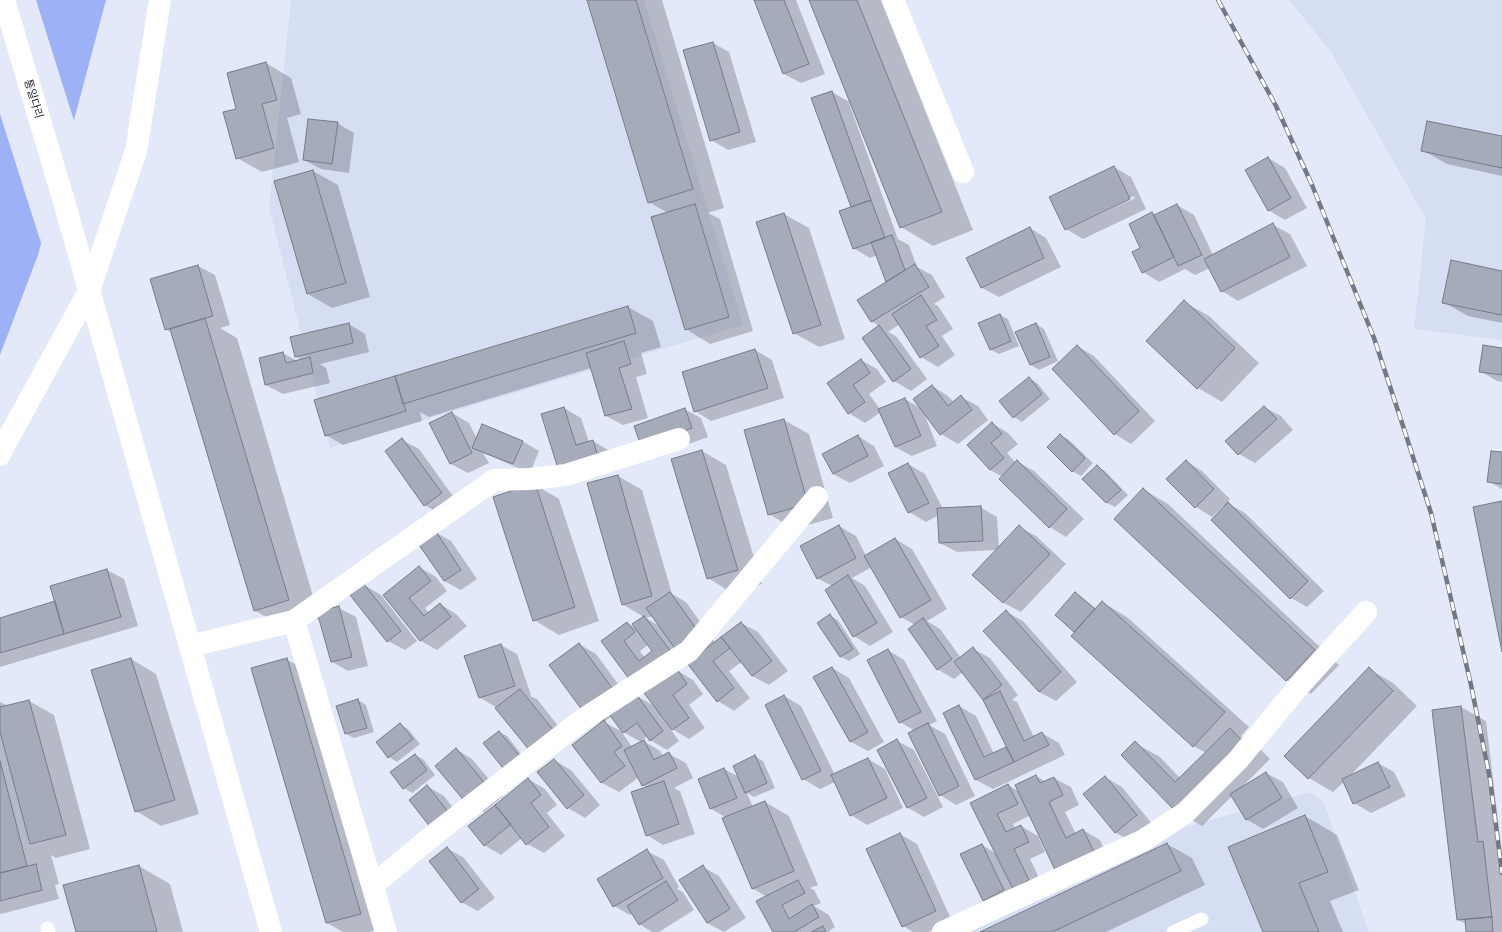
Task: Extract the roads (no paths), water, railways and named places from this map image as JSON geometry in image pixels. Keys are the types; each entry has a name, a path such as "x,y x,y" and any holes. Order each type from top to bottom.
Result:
{"street":[{"name":"통일다리","path":"4,0 63,198 271,932"},
{"path":"0,455 89,291 136,151 160,0"},
{"path":"893,0 962,172"},
{"path":"190,646 294,620 494,480 530,479 566,475 679,439"},
{"path":"373,886 436,833 582,720 689,651 817,497"},
{"path":"943,932 1144,840 1185,813 1238,760 1298,687 1366,612"},
{"path":"294,620 386,932"}],"lane":[{"path":"1173,932 1202,919"}],"water":[{"path":"0,0 106,0 38,255 0,355"}],"railway":[{"path":"1218,0 1276,106 1312,185 1374,338 1404,429 1431,513 1471,685 1490,779 1502,873"}]}
